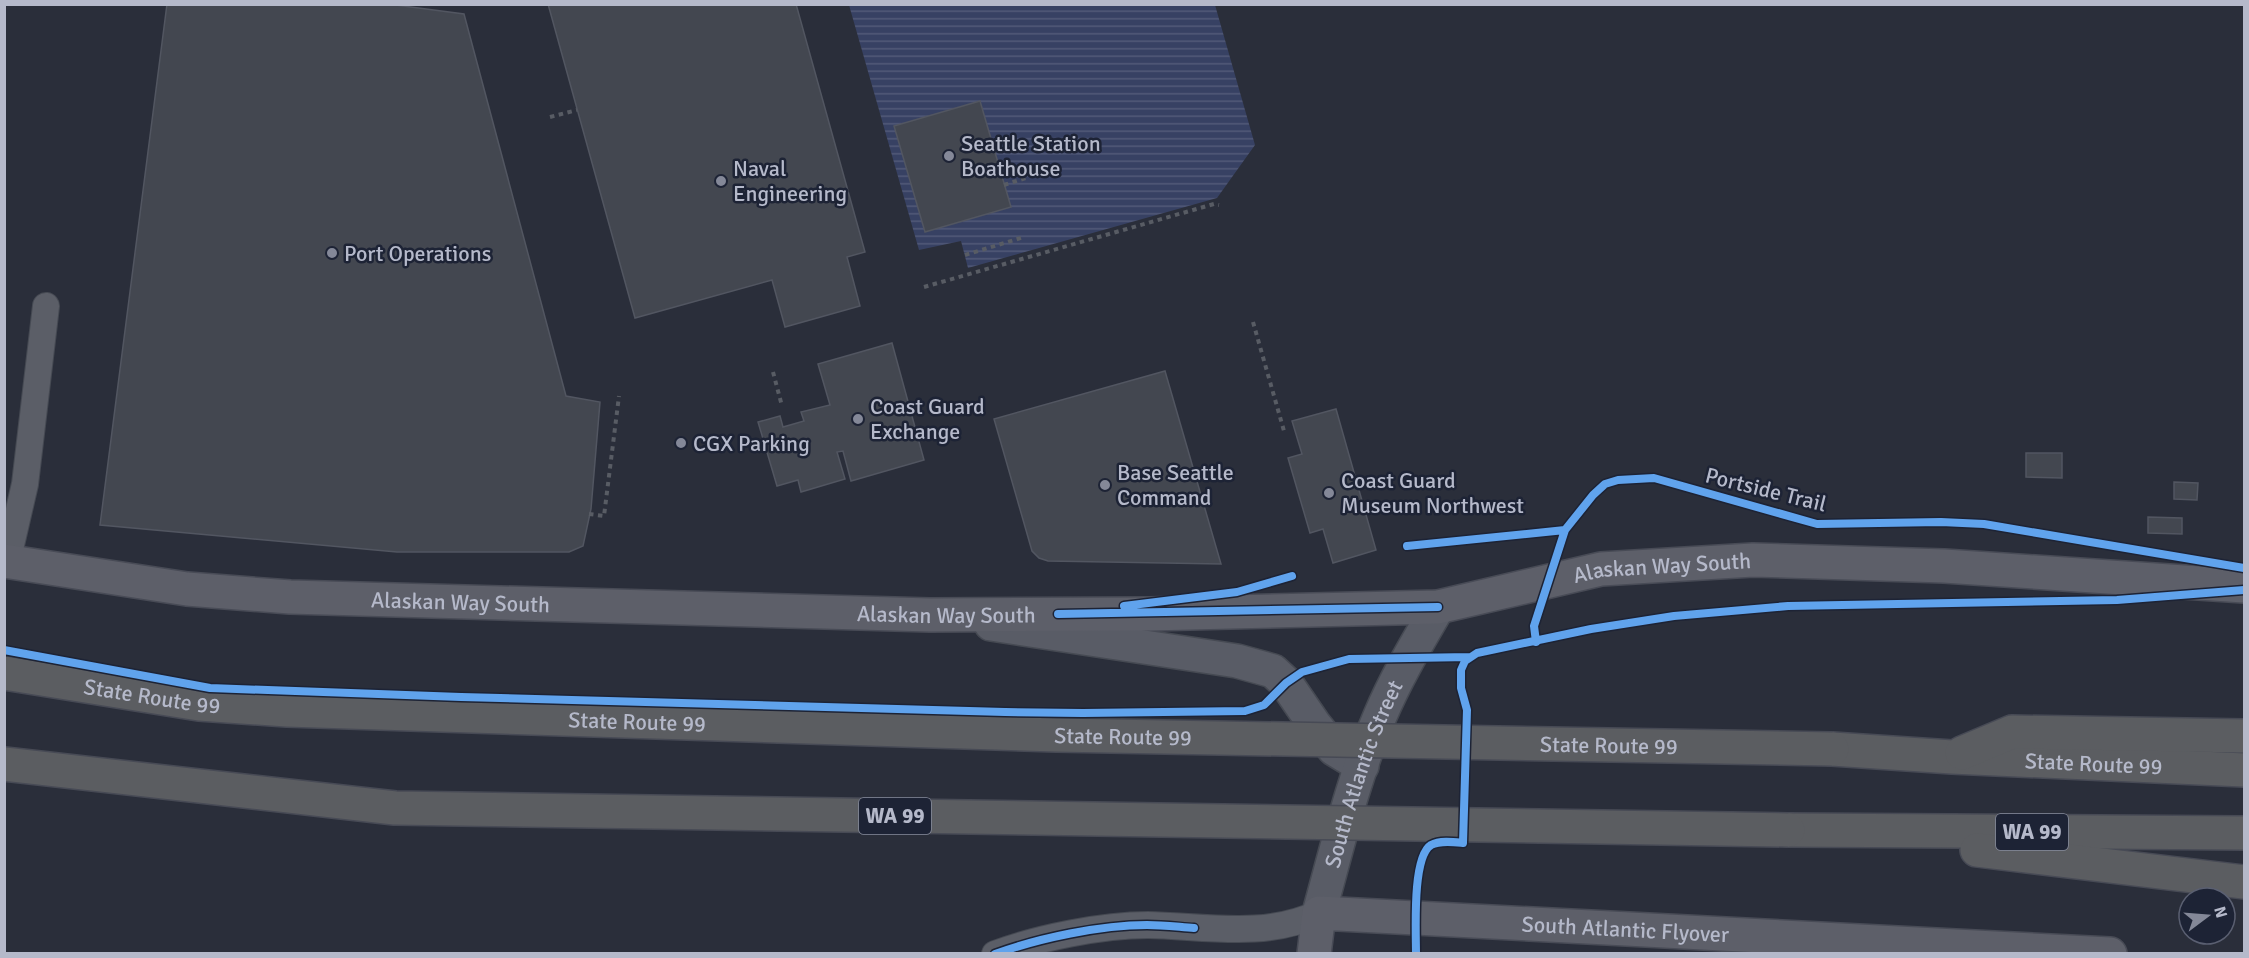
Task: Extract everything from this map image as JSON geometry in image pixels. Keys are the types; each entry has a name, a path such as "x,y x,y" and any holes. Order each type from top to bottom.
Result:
{"highway":[{"name":"State Route 99","path":"4,673 199,704 287,710 1044,734 1832,749 1953,757 2244,770"},
{"path":"1953,757 2012,732 2244,736"},
{"name":"WA 99","path":"4,764 395,808 1820,831 2244,833"},
{"path":"1820,831 2244,882"}],"main road":[{"name":"Alaskan Way South","path":"6,562 187,589 290,597 930,615 1150,614 1438,607 1601,569 1753,560 1944,566 2244,586"},
{"name":"South Atlantic Street","path":"1314,954 1319,913 1362,766 1379,717 1396,680 1438,607"},
{"path":"930,615 1237,661 1273,671 1286,683 1334,749 1362,766"},
{"name":"South Atlantic Flyover","path":"1319,913 2110,954"}],"street":[{"path":"6,562 25,484 46,306"},
{"path":"995,954 1099,929 1146,925 1194,928 1280,927 1301,922 1319,913"}],"path":[{"path":"550,117 577,110"},
{"path":"1004,185 1026,178"},
{"path":"924,287 1214,204 1219,206"},
{"path":"965,255 1024,237"},
{"path":"1252,322 1284,430"},
{"path":"773,372 782,406"},
{"path":"589,514 604,516 619,396"}],"water":[{"path":"849,5 1215,5 1255,145 1217,198 968,268 961,241 919,250"}],"building":[{"name":"Port Operations","path":"167,4 388,4 464,14 566,396 600,402 591,509 583,546 569,552 397,552 100,525"},
{"name":"Naval Engineering","path":"548,4 796,4 865,252 847,257 860,306 785,327 772,280 635,318"},
{"name":"Seattle Station Boathouse","path":"980,101 1011,207 925,232 894,126"},
{"name":"Coast Guard Exchange","path":"892,343 924,460 851,481 843,451 837,452 845,479 801,492 798,480 777,486 758,422 780,416 783,427 804,421 801,412 830,405 818,364"},
{"name":"Base Seattle Command","path":"1165,371 1221,564 1048,561 1039,558 1032,551 994,419"},
{"name":"Coast Guard Museum Northwest","path":"1336,409 1376,550 1333,563 1323,529 1310,533 1288,458 1302,454 1292,421"},
{"path":"2026,453 2062,453 2062,478 2026,477"},
{"path":"2174,482 2198,483 2197,500 2174,499"},
{"path":"2148,517 2182,518 2182,534 2148,533"}],"cycle path":[{"name":"Portside Trail","path":"1536,642 1534,626 1565,530 1593,495 1605,484 1618,480 1654,478 1817,524 1941,522 1984,524 2244,568"},
{"path":"1407,546 1565,530"},
{"path":"1124,606 1237,592 1292,576"},
{"path":"1416,954 1416,895 1425,852 1431,845 1439,842 1463,843 1467,710 1461,688 1461,670 1465,661 1477,653 1591,629 1674,616 1788,606 2117,600 2244,590"},
{"path":"1058,614 1438,607"},
{"path":"4,650 210,688 461,697 1083,713 1245,711 1264,705 1286,683 1302,672 1349,659 1470,657"},
{"path":"995,954 1050,938 1110,927 1147,925 1194,928"}],"place":[{"name":"Seattle Station Boathouse","path":"949,156"},
{"name":"Naval Engineering","path":"721,181"},
{"name":"Port Operations","path":"332,253"},
{"name":"Coast Guard Exchange","path":"858,419"},
{"name":"CGX Parking","path":"681,443"},
{"name":"Base Seattle Command","path":"1105,485"},
{"name":"Coast Guard Museum Northwest","path":"1329,493"}]}
